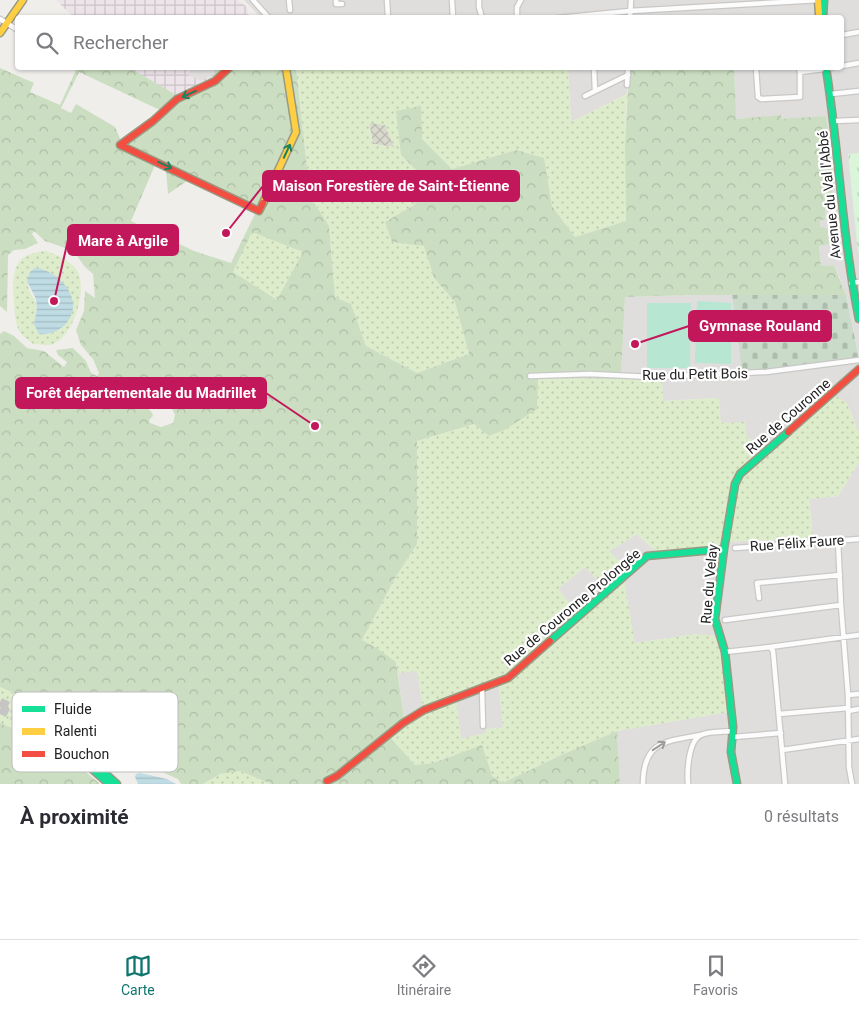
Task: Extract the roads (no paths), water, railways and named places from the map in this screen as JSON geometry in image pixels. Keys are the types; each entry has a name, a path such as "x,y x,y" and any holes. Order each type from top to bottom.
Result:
{"main road":[{"path":"0,33 3,21 23,0"},
{"path":"818,0 820,15"},
{"path":"822,15 824,0"},
{"path":"227,70 215,81 177,99 153,121 120,145 259,211 296,132 286,70"},
{"name":"Avenue du Val l'Abbé","path":"826,70 831,94 851,283 858,306 859,319"},
{"name":"Rue de Couronne","path":"740,474 856,376 859,369"},
{"name":"Rue du Velay","path":"738,784 730,745 733,734 726,652 715,625 724,549 735,484 740,474"},
{"name":"Rue de Couronne Prolongée","path":"327,781 417,714 440,703 508,678 647,556 724,549"},
{"path":"95,772 109,784"},
{"path":"104,772 117,784"}],"street":[{"path":"253,0 266,15"},
{"path":"289,0 290,10"},
{"path":"336,0 336,4 342,4"},
{"path":"388,0 388,15"},
{"path":"452,0 453,15"},
{"path":"479,0 481,15"},
{"path":"517,15 517,7 521,0"},
{"path":"630,12 631,0"},
{"path":"702,0 703,7"},
{"path":"594,15 760,2 824,0"},
{"path":"3,21 15,28"},
{"path":"844,35 859,32"},
{"path":"844,66 859,63"},
{"path":"594,70 595,91"},
{"path":"627,85 628,70"},
{"path":"756,70 758,97 761,99 800,97 800,70"},
{"path":"585,96 628,75"},
{"path":"831,94 859,91"},
{"path":"834,122 859,120"},
{"path":"851,283 859,282"},
{"name":"Rue du Petit Bois","path":"530,376 590,374 652,376 766,372 859,360"},
{"name":"Rue Félix Faure","path":"734,548 859,538"},
{"path":"838,540 848,695 849,768 852,784"},
{"path":"759,598 757,583 840,575"},
{"path":"725,620 841,605"},
{"path":"726,652 859,635"},
{"path":"770,647 773,651 785,784"},
{"path":"482,689 483,726"},
{"path":"848,695 859,694"},
{"path":"779,714 859,709"},
{"path":"643,784 643,769 653,750 666,741 701,735 780,733"},
{"path":"688,784 690,754 696,739 701,735"},
{"path":"782,750 859,739"}],"water":[{"path":"35,268 54,275 65,285 72,297 73,311 71,317 63,326 52,333 39,334 34,324 37,308 36,299 27,281 30,272"},
{"path":"140,773 167,779 176,784 138,784 135,777 136,774"}],"tunnel":[{"path":"0,702 12,708"},
{"path":"0,709 12,715"}],"place":[{"name":"Maison Forestière de Saint-Étienne","path":"226,233"},
{"name":"Mare à Argile","path":"54,301"},
{"name":"Gymnase Rouland","path":"635,344"},
{"name":"Forêt départementale du Madrillet","path":"315,426"}]}
